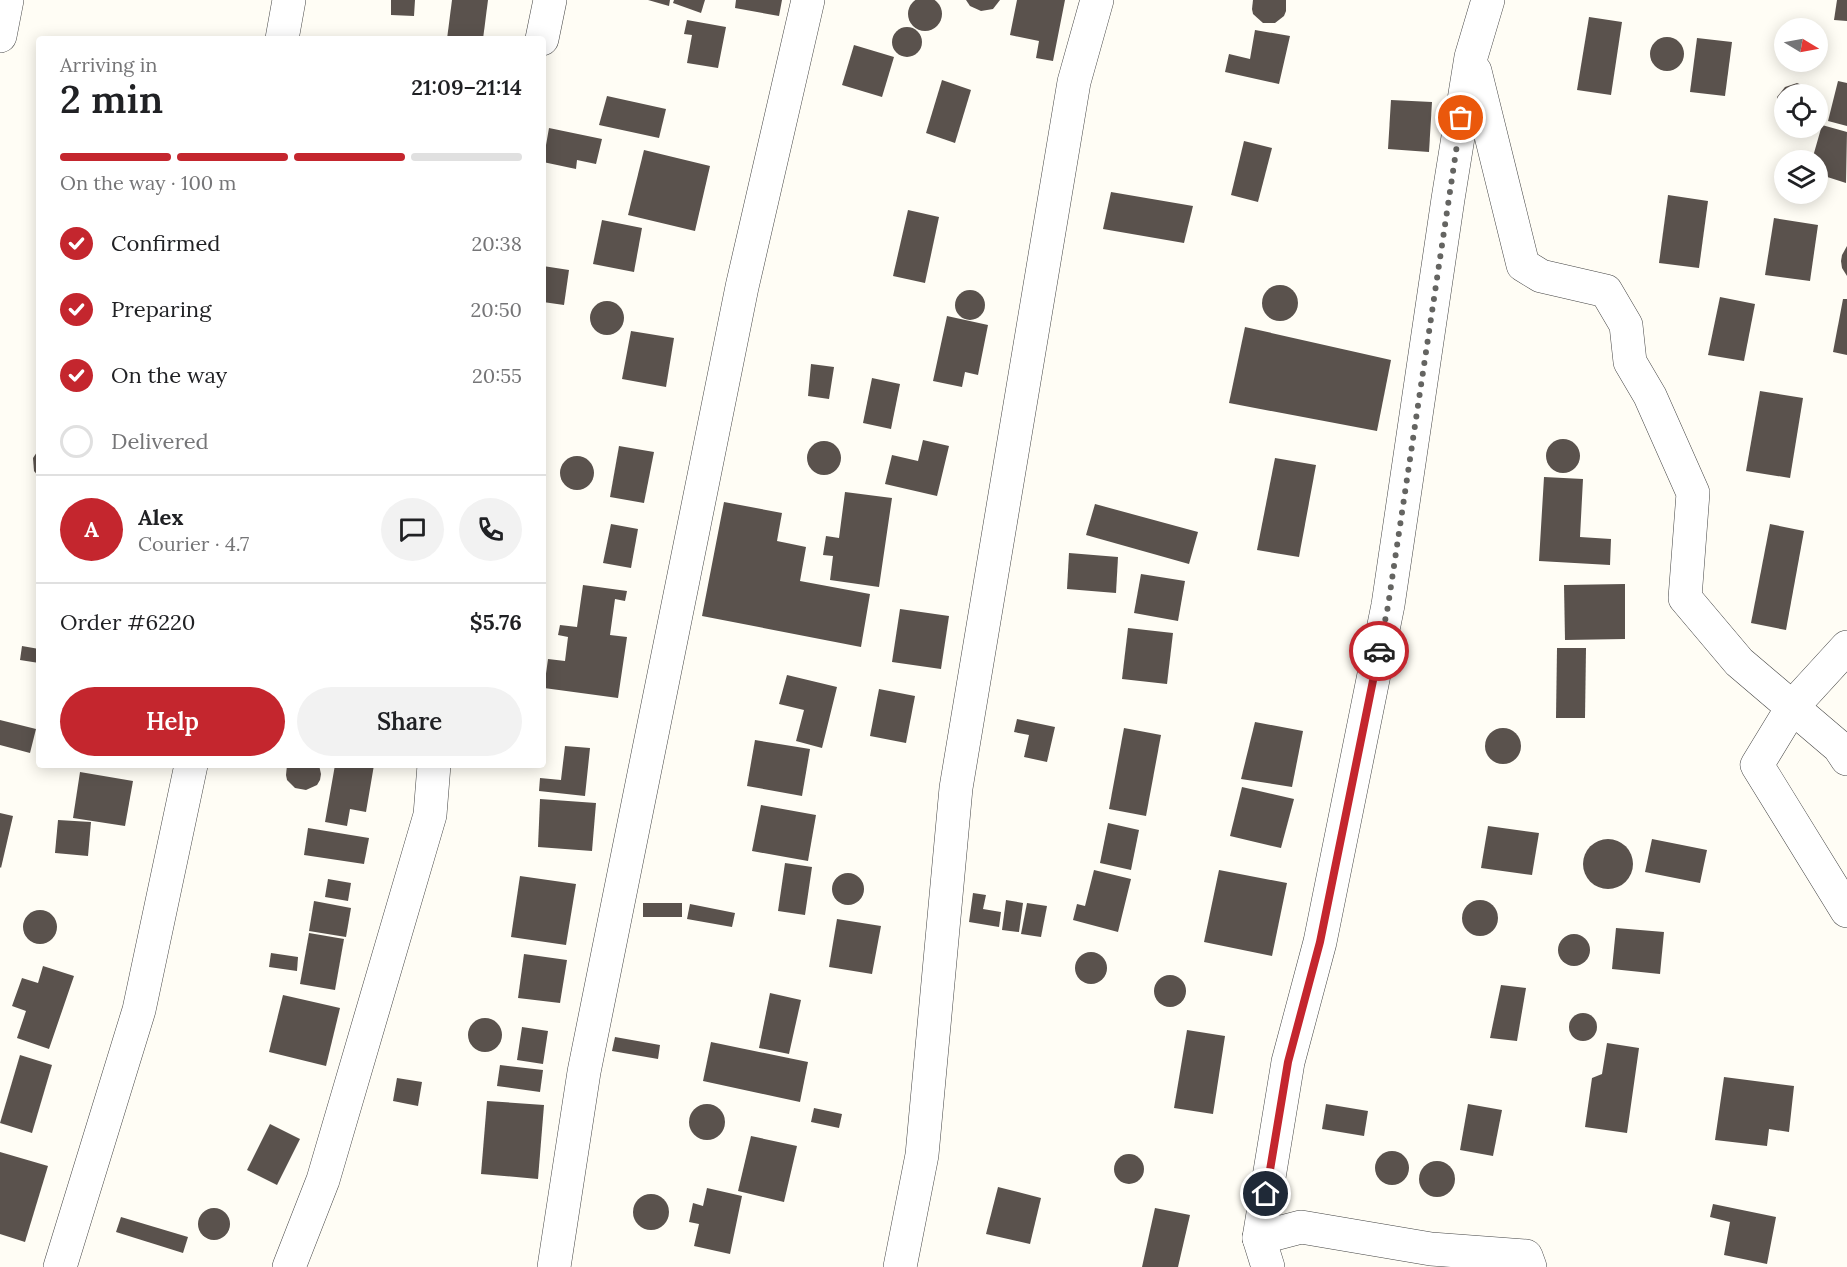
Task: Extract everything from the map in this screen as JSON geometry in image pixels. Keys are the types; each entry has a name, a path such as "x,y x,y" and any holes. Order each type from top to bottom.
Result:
{"street":[{"path":"0,36 7,0"},
{"path":"283,36 289,0"},
{"path":"543,36 550,0"},
{"path":"554,1267 584,1071 742,287 808,0"},
{"path":"900,1267 921,1155 956,788 1074,82 1097,0"},
{"path":"1264,1252 1288,1062 1320,942 1388,606 1471,57 1488,0"},
{"path":"1471,57 1524,265 1541,276 1606,291 1626,325 1630,362 1650,396 1693,493 1684,598 1739,662 1839,747 1847,759"},
{"path":"1847,647 1792,706 1757,765 1847,911"},
{"path":"60,1267 139,1010 190,768"},
{"path":"289,1267 323,1180 430,815 434,768"},
{"path":"1264,1252 1301,1227 1431,1249 1526,1256 1530,1267"}],"building":[{"path":"919,-1 931,-1 937,2 942,14 937,26 925,31 913,26 908,14 913,2"},
{"path":"391,0 415,0 414,16 391,15"},
{"path":"452,0 488,0 483,36 447,36"},
{"path":"648,0 670,0 669,6"},
{"path":"674,0 705,0 701,13 673,3"},
{"path":"736,0 782,0 779,16 735,8"},
{"path":"966,0 1000,0 993,9 981,11 970,6"},
{"path":"1017,0 1065,0 1053,61 1036,58 1039,41 1010,35"},
{"path":"1253,0 1286,0 1284,16 1275,23 1263,23 1253,14"},
{"path":"1837,0 1847,0 1847,21 1834,20"},
{"path":"1589,17 1622,22 1611,95 1577,90"},
{"path":"687,20 726,27 718,68 687,63 692,35 684,34"},
{"path":"907,27 918,31 922,42 918,53 907,57 896,53 892,42 896,31"},
{"path":"1255,30 1290,36 1279,84 1225,72 1229,54 1250,59"},
{"path":"1667,37 1679,42 1684,54 1679,66 1667,71 1655,66 1650,54 1655,42"},
{"path":"1697,38 1732,42 1725,96 1690,92"},
{"path":"854,45 894,57 882,97 842,85"},
{"path":"942,80 971,90 955,143 926,133"},
{"path":"1838,81 1847,83 1847,126 1828,121"},
{"path":"607,96 666,109 659,138 599,125"},
{"path":"1391,100 1432,102 1429,152 1388,149"},
{"path":"1828,127 1847,132 1846,183 1828,177 1828,150 1815,150 1818,138 1828,138"},
{"path":"549,128 602,139 596,164 577,160 576,169 546,163"},
{"path":"1244,141 1272,148 1258,202 1231,195"},
{"path":"644,150 710,166 695,231 628,215"},
{"path":"1111,192 1193,206 1184,243 1103,229"},
{"path":"1668,195 1708,201 1699,268 1659,263"},
{"path":"908,210 939,217 925,283 893,276"},
{"path":"1774,218 1818,225 1810,281 1765,275"},
{"path":"602,220 642,228 634,272 593,264"},
{"path":"1847,246 1847,276 1841,261"},
{"path":"546,266 569,270 564,305 546,302"},
{"path":"1280,285 1292,291 1298,303 1292,315 1280,321 1268,315 1262,303 1268,291"},
{"path":"970,290 981,294 985,305 981,316 970,320 959,316 955,305 959,294"},
{"path":"1720,297 1755,304 1744,361 1708,355"},
{"path":"1843,299 1847,299 1847,355 1833,352"},
{"path":"607,301 619,306 624,318 619,330 607,335 595,330 590,318 595,306"},
{"path":"947,316 988,325 978,375 965,372 962,387 933,381"},
{"path":"1245,327 1391,360 1377,431 1229,403"},
{"path":"631,331 674,338 666,387 622,379"},
{"path":"811,364 834,367 829,399 808,396"},
{"path":"872,378 900,384 891,429 863,423"},
{"path":"1760,391 1803,398 1790,478 1746,471"},
{"path":"1563,439 1575,444 1580,456 1575,468 1563,473 1551,468 1546,456 1551,444"},
{"path":"923,440 949,446 937,496 885,484 892,455 918,461"},
{"path":"824,441 836,446 841,458 836,470 824,475 812,470 807,458 812,446"},
{"path":"619,446 654,452 644,503 610,497"},
{"path":"36,454 36,473 34,471 33,458"},
{"path":"577,456 589,461 594,473 589,485 577,490 565,485 560,473 565,461"},
{"path":"1275,458 1316,465 1299,557 1257,550"},
{"path":"1544,477 1583,479 1580,537 1611,539 1610,565 1539,561"},
{"path":"845,492 892,498 879,587 830,580 833,556 823,555 826,536 839,538"},
{"path":"724,502 782,513 777,541 806,547 800,581 870,594 861,647 702,616"},
{"path":"1095,504 1198,532 1189,564 1086,535"},
{"path":"611,524 638,529 631,568 603,563"},
{"path":"1770,524 1804,531 1786,630 1751,623"},
{"path":"1069,553 1118,557 1116,593 1067,589"},
{"path":"1141,574 1185,581 1178,621 1134,613"},
{"path":"1625,584 1625,639 1565,640 1564,585"},
{"path":"583,585 627,591 625,601 615,599 610,635 627,637 618,698 546,688 548,659 565,661 568,637 558,635 560,625 577,627"},
{"path":"900,609 949,616 941,669 892,662"},
{"path":"1128,628 1173,633 1167,684 1122,679"},
{"path":"22,646 36,648 36,663 20,660"},
{"path":"1557,648 1586,648 1585,718 1556,718"},
{"path":"787,675 837,687 822,748 796,741 804,710 779,704"},
{"path":"879,689 915,696 906,743 870,736"},
{"path":"1017,719 1055,727 1047,762 1024,757 1029,735 1014,732"},
{"path":"0,720 36,729 30,753 0,745"},
{"path":"1255,722 1303,731 1292,787 1241,779"},
{"path":"1124,728 1161,735 1146,816 1109,809"},
{"path":"1503,728 1515,734 1521,746 1515,758 1503,764 1491,758 1485,746 1491,734"},
{"path":"755,740 810,749 802,796 747,786"},
{"path":"565,746 590,748 585,796 539,791 540,778 561,780"},
{"path":"287,768 320,768 321,774 317,785 306,790 295,788 287,780"},
{"path":"334,768 373,768 366,812 350,809 347,826 325,822"},
{"path":"80,772 133,781 125,826 73,818"},
{"path":"1242,787 1294,799 1281,848 1230,836"},
{"path":"540,799 596,803 592,851 538,847"},
{"path":"761,805 816,815 808,861 752,851"},
{"path":"0,813 13,816 1,868 0,867"},
{"path":"58,820 91,822 88,856 55,853"},
{"path":"1108,823 1139,830 1131,870 1100,863"},
{"path":"1488,826 1539,833 1532,875 1481,868"},
{"path":"308,828 369,838 364,864 304,855"},
{"path":"1608,839 1617,841 1628,850 1633,864 1631,873 1622,884 1608,889 1599,887 1588,878 1583,864 1585,855 1594,844"},
{"path":"1652,839 1707,850 1700,883 1645,872"},
{"path":"785,863 812,867 805,915 778,911"},
{"path":"1094,870 1131,879 1118,932 1073,920 1077,904 1085,906"},
{"path":"1219,870 1287,883 1272,956 1204,942"},
{"path":"848,873 859,878 864,889 859,900 848,905 837,900 832,889 837,878"},
{"path":"520,876 576,884 566,945 511,937"},
{"path":"328,879 351,883 348,901 325,897"},
{"path":"973,893 986,895 983,909 1001,912 999,927 969,922"},
{"path":"1006,900 1023,903 1019,932 1002,930"},
{"path":"1480,900 1493,905 1498,918 1493,931 1480,936 1467,931 1462,918 1467,905"},
{"path":"314,901 351,908 346,937 309,931"},
{"path":"643,903 682,903 682,917 643,917"},
{"path":"1027,903 1047,906 1041,937 1021,934"},
{"path":"690,904 735,913 732,927 687,919"},
{"path":"40,910 52,915 57,927 52,939 40,944 28,939 23,927 28,915"},
{"path":"837,919 881,926 872,974 829,967"},
{"path":"1616,928 1664,932 1660,974 1612,969"},
{"path":"309,933 344,939 335,990 300,984"},
{"path":"1574,934 1585,939 1590,950 1585,961 1574,966 1563,961 1558,950 1563,939"},
{"path":"1091,952 1102,957 1107,968 1102,979 1091,984 1080,979 1075,968 1080,957"},
{"path":"271,953 298,957 297,971 269,967"},
{"path":"524,954 567,960 560,1003 518,998"},
{"path":"43,966 74,976 49,1049 17,1038 26,1011 12,1006 22,978 38,983"},
{"path":"1170,975 1181,980 1186,991 1181,1002 1170,1007 1159,1002 1154,991 1159,980"},
{"path":"1501,985 1526,988 1517,1041 1490,1038"},
{"path":"770,993 801,1000 789,1054 759,1048"},
{"path":"283,995 340,1008 326,1066 269,1052"},
{"path":"1583,1013 1593,1017 1597,1027 1593,1037 1583,1041 1573,1037 1569,1027 1573,1017"},
{"path":"485,1018 497,1023 502,1035 497,1047 485,1052 473,1047 468,1035 473,1023"},
{"path":"522,1027 548,1031 543,1064 517,1060"},
{"path":"1187,1030 1225,1036 1213,1114 1174,1108"},
{"path":"615,1037 660,1045 658,1059 612,1051"},
{"path":"711,1042 808,1062 800,1102 703,1081"},
{"path":"1607,1043 1639,1048 1627,1133 1585,1127 1592,1078 1602,1074"},
{"path":"20,1055 52,1065 32,1133 0,1123"},
{"path":"500,1065 543,1070 540,1092 497,1086"},
{"path":"1724,1077 1794,1086 1789,1132 1769,1129 1767,1146 1715,1140"},
{"path":"397,1078 422,1082 418,1106 393,1101"},
{"path":"487,1101 544,1105 538,1179 481,1174"},
{"path":"707,1104 720,1109 725,1122 720,1135 707,1140 694,1135 689,1122 694,1109"},
{"path":"1326,1104 1368,1111 1364,1136 1322,1129"},
{"path":"1468,1104 1502,1110 1493,1156 1460,1150"},
{"path":"814,1108 842,1114 839,1128 811,1122"},
{"path":"270,1124 300,1139 277,1185 247,1170"},
{"path":"751,1136 797,1146 784,1202 738,1191"},
{"path":"1392,1151 1404,1156 1409,1168 1404,1180 1392,1185 1380,1180 1375,1168 1380,1156"},
{"path":"0,1152 48,1166 25,1242 0,1234"},
{"path":"1129,1154 1140,1158 1144,1169 1140,1180 1129,1184 1118,1180 1114,1169 1118,1158"},
{"path":"1437,1161 1449,1167 1455,1179 1449,1191 1437,1197 1425,1191 1419,1179 1425,1167"},
{"path":"998,1187 1041,1198 1030,1244 986,1234"},
{"path":"707,1188 742,1196 730,1254 694,1246 699,1224 689,1222 693,1203 703,1206"},
{"path":"651,1194 664,1199 669,1212 664,1225 651,1230 638,1225 633,1212 638,1199"},
{"path":"1713,1204 1776,1217 1767,1264 1724,1255 1730,1222 1710,1217"},
{"path":"214,1208 225,1213 230,1224 225,1235 214,1240 203,1235 198,1224 203,1213"},
{"path":"1155,1208 1190,1215 1178,1267 1142,1267"},
{"path":"121,1217 188,1237 183,1253 116,1232"}],"way so far":[{"path":"1379,651 1388,606 1461,118"}],"route":[{"path":"1266,1194 1288,1062 1320,942 1379,651"}]}
